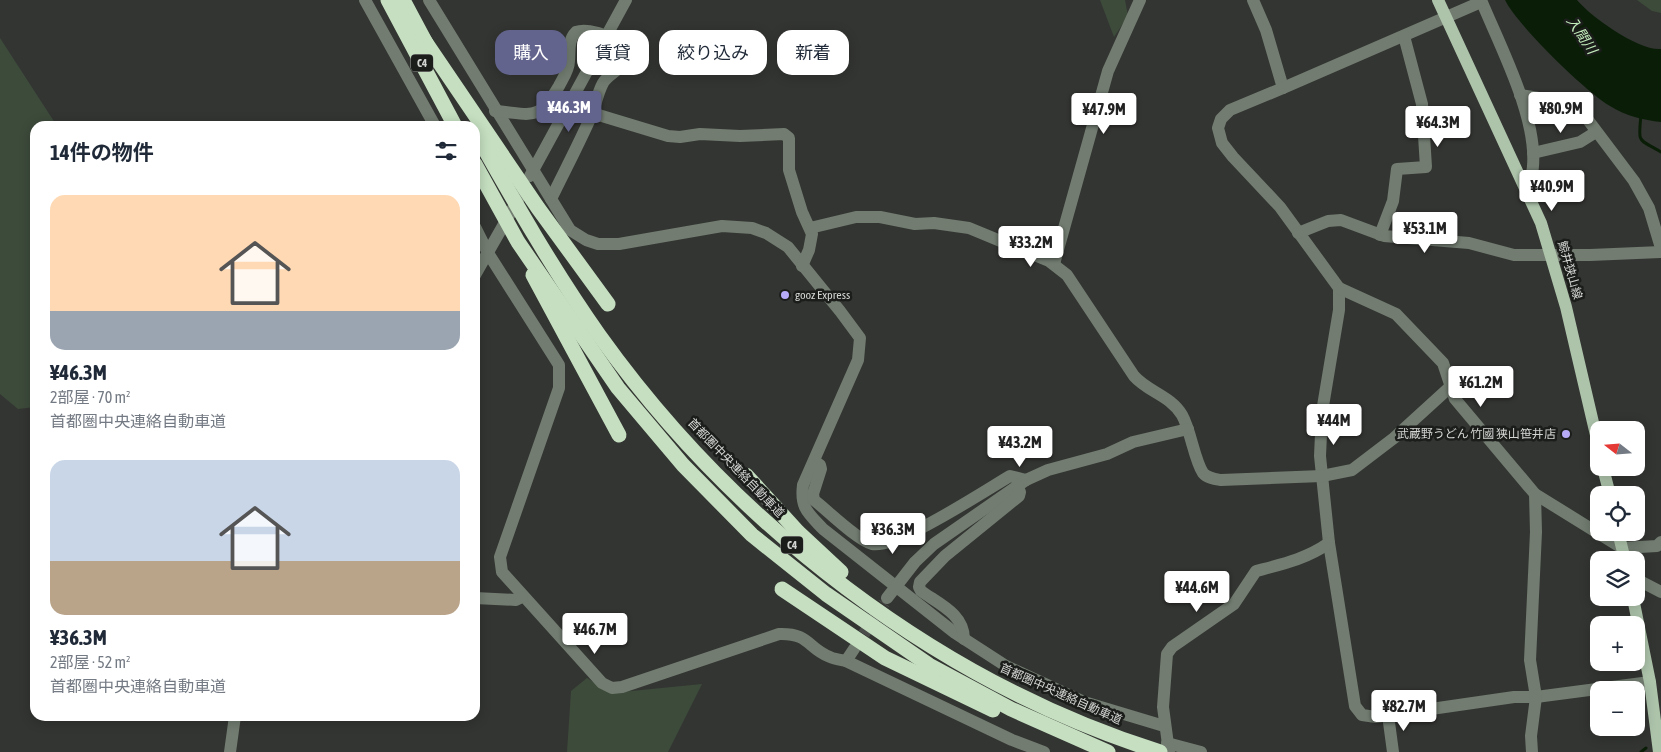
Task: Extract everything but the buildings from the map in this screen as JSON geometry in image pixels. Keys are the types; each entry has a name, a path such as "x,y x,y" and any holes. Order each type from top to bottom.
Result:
{"highway":[{"name":"C4","path":"388,0 452,121"},
{"name":"C4","path":"403,0 469,121"},
{"path":"422,37 515,171 538,208 608,304"},
{"name":"首都圏中央連絡自動車道","path":"480,141 529,225 600,335 664,415 728,485 813,562 889,618 945,654 1031,700 1162,749"},
{"name":"C4","path":"480,174 518,242 593,354 650,427 716,500 780,558 863,621 929,665 1012,709 1107,752"},
{"path":"518,242 541,294 619,435"},
{"path":"746,475 798,532 835,568 945,654"},
{"path":"782,589 885,658 954,694 1023,724 1107,752"}],"main road":[{"name":"鯨井狭山線","path":"1438,0 1527,188 1551,254 1566,307 1593,421"},
{"path":"1635,606 1650,682 1660,752"}],"street":[{"path":"365,0 431,121"},
{"path":"429,0 495,111 570,230 586,240 598,244 619,244 722,226 736,226 766,233 788,247 860,338 858,360 803,485 801,499 806,512 829,534 964,639 1006,666 1076,699 1164,726"},
{"path":"610,30 626,0"},
{"path":"1054,264 1108,71 1140,0"},
{"path":"1253,0 1266,30 1283,88"},
{"path":"1527,188 1534,167 1532,142 1520,95 1481,1 1447,18 1283,88 1248,100 1220,118 1218,128 1222,143 1280,207 1339,288 1396,314 1443,363 1455,399 1535,494 1619,551"},
{"path":"495,111 531,114 541,111 548,105 566,72 572,37 577,32"},
{"path":"1380,235 1393,201 1397,169 1426,168 1422,104 1404,36"},
{"path":"480,267 585,75"},
{"path":"551,199 592,113 603,84 611,75"},
{"path":"1298,232 1328,220 1341,220 1380,235 1468,243 1514,254 1661,250 1649,208 1634,181 1579,108 1570,104 1520,95"},
{"path":"592,113 668,136 784,134 789,138 789,170 802,212 812,234 809,250 802,266"},
{"path":"1533,153 1580,142 1596,132"},
{"path":"810,228 856,217 880,217 915,224 934,223 969,228 991,235 1054,264 1068,275 1130,371 1140,383 1174,404 1188,428 1204,474 1211,478 1221,480 1322,476 1352,470 1394,438 1450,387"},
{"path":"480,237 488,253 559,365 561,377 559,388 500,558 502,572 522,597 602,683 612,688 622,687 779,634 793,634 806,639 829,657 846,660 1012,740 1044,752"},
{"path":"1339,288 1339,310 1322,412 1322,476 1329,543 1355,706 1362,715 1388,716 1514,697 1536,697 1650,682"},
{"path":"888,598 915,562 934,544 1022,483 1048,470 1107,454 1132,442 1188,428"},
{"path":"814,461 820,465 813,494 814,500 866,542 879,546 912,533 1010,476 1022,483"},
{"path":"964,639 964,629 958,618 921,592 920,582 946,556 1019,496 1022,483"},
{"path":"1532,752 1531,736 1536,697 1530,660 1536,532 1535,494"},
{"path":"1200,752 1162,749 1167,654 1172,647 1234,604 1256,571 1304,557 1329,543"},
{"path":"1635,551 1660,543"},
{"path":"1645,584 1661,592"},
{"path":"480,598 516,600 522,597"},
{"path":"846,660 854,649"},
{"path":"1388,716 1393,752"},
{"path":"230,752 234,721"}],"shaded area":[{"path":"1100,0 1125,0 1128,16 1114,37"},
{"path":"1637,0 1661,0 1661,13 1652,11"},
{"path":"0,38 54,121 30,121 30,408 18,409 0,394"},
{"path":"587,678 611,693 702,684 668,752 567,752 571,691"}],"water":[{"name":"入間川","path":"1505,0 1577,0 1604,24 1628,39 1641,45 1661,49 1661,122 1628,115 1599,98 1569,73 1537,41"}],"waterway":[{"path":"1641,115 1641,140 1661,152"},
{"path":"1641,752 1646,748"}],"tunnel":[{"path":"854,649 884,603"}],"place":[{"name":"gooz Express","path":"785,295"},
{"name":"武蔵野うどん 竹國 狭山笹井店","path":"1566,434"}]}
